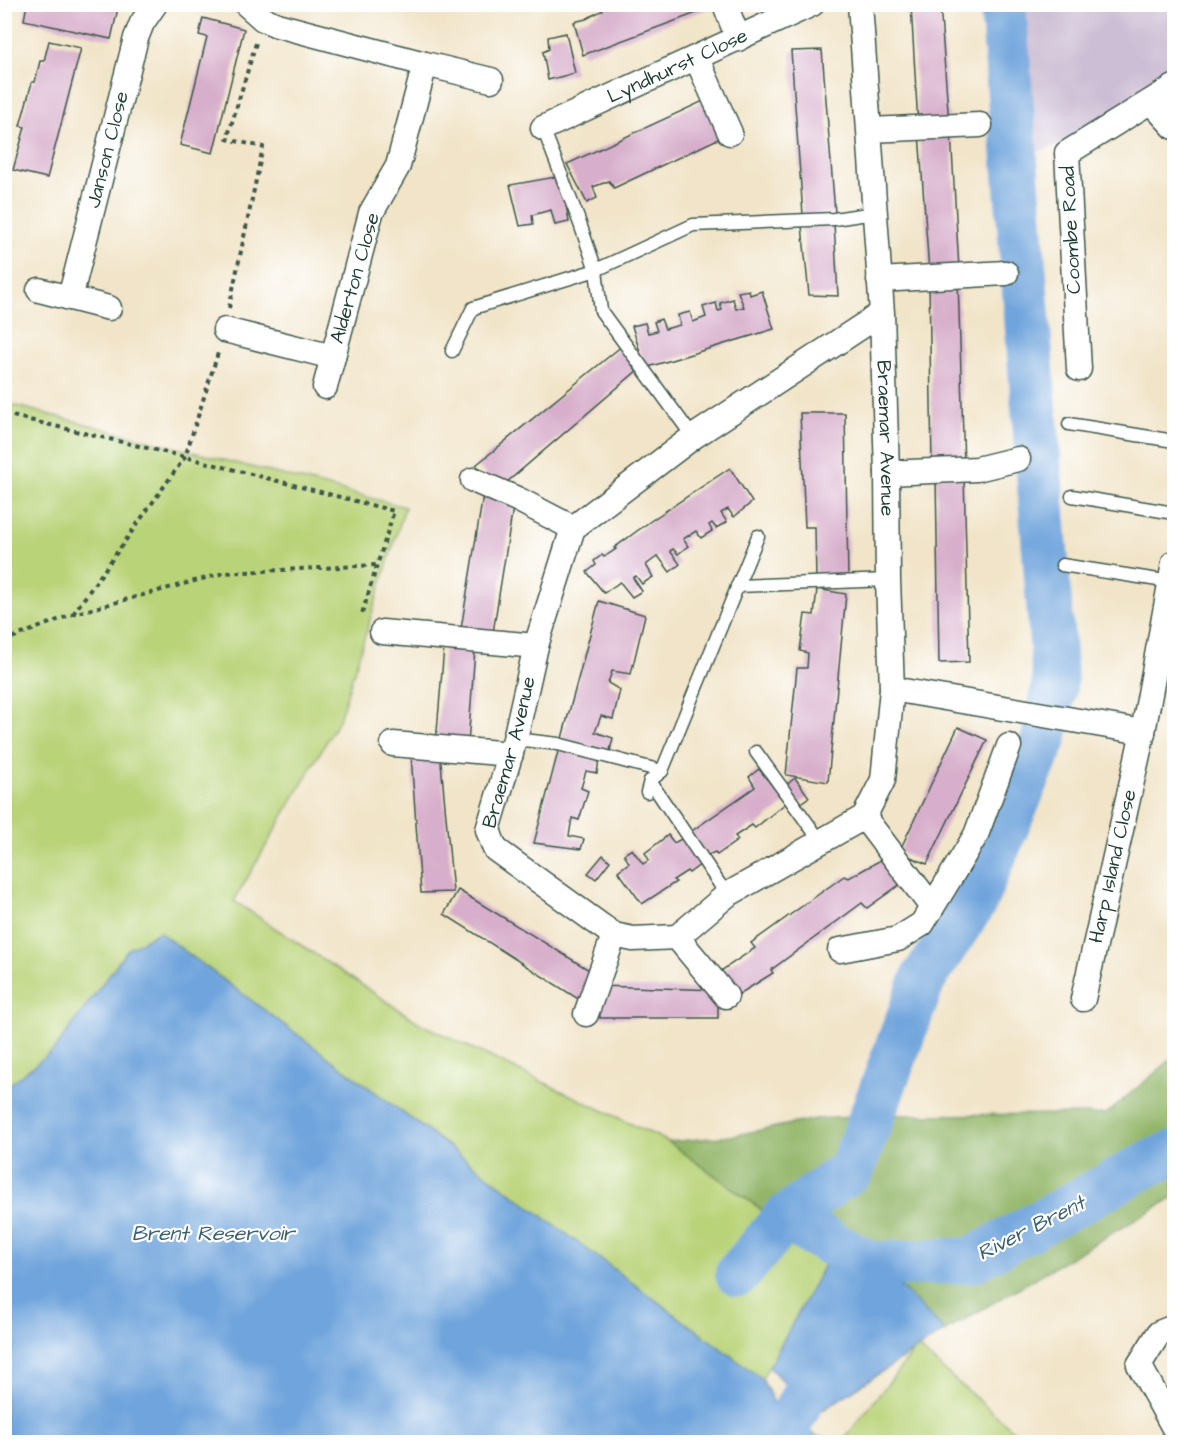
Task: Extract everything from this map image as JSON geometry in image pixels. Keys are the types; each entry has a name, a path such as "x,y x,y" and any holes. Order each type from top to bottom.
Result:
{"street":[{"name":"Janson Close","path":"70,298 136,38 142,23 155,4"},
{"path":"724,4 738,39"},
{"name":"Lyndhurst Close","path":"543,128 697,59 812,4"},
{"name":"Braemar Avenue","path":"860,4 882,314 892,689 883,780 864,817"},
{"path":"255,12 277,25 491,80"},
{"path":"697,59 730,133"},
{"name":"Alderton Close","path":"325,387 370,213 398,166 424,64"},
{"name":"Coombe Road","path":"1079,369 1067,153 1174,87"},
{"path":"1151,102 1174,127"},
{"path":"870,130 980,125"},
{"path":"879,280 1006,273"},
{"path":"39,290 109,308"},
{"path":"473,480 517,499 573,528 693,436 882,314"},
{"name":"Alderton Close","path":"225,330 333,357"},
{"path":"887,472 977,469 1018,459"},
{"name":"Braemar Avenue","path":"573,528 536,646 513,747 488,830 495,849 614,935 633,939 677,938"},
{"name":"Harp Island Close","path":"1083,999 1143,732 1173,572"},
{"path":"382,632 536,646"},
{"path":"892,689 1143,732"},
{"path":"393,744 513,747"},
{"path":"840,950 898,939 922,924 976,835 1009,746"},
{"path":"726,996 677,938 727,895 864,817 932,907"},
{"path":"586,1014 614,935"},
{"path":"1174,1327 1159,1333 1139,1365 1174,1428"}],"lane":[{"path":"543,128 596,270 602,311 693,436"},
{"path":"452,351 473,308 596,270 693,225 834,219 874,213"},
{"path":"1069,424 1174,441"},
{"path":"1072,496 1174,513"},
{"path":"727,895 648,787 662,771 758,536"},
{"path":"1062,565 1173,572"},
{"path":"737,586 888,580"},
{"path":"513,747 558,744 662,771"},
{"path":"756,752 821,842"}],"path":[{"path":"73,614 185,457 225,330 262,147 227,139 255,12"},
{"path":"4,414 185,457 394,511 357,629 382,632"},
{"path":"4,641 73,614 224,573 377,565"}],"shaded area":[{"path":"998,5 1174,5 1174,107 1010,161"}],"green space":[{"path":"5,403 405,507 339,720 234,901 421,1024 669,1142 828,1258 762,1379 159,932 127,950 54,1050 5,1088"},
{"path":"1174,1057 1174,1197 945,1331 849,1237 828,1258 669,1142 731,1136 816,1119 895,1115 1106,1114"},
{"path":"917,1347 1027,1442 849,1442 844,1439"}],"water":[{"name":"Brent Reservoir","path":"159,932 762,1379 773,1401 791,1420 816,1436 844,1439 849,1442 5,1442 5,1088 54,1050 128,949"},
{"path":"849,1236 945,1331 823,1410 801,1401 769,1367 828,1258"}],"building":[{"path":"27,4 119,4 111,39 24,20"},
{"path":"601,4 615,4 616,7 619,4 718,5 583,55 574,22 586,19 603,10"},
{"path":"911,4 940,4 949,124 918,125"},
{"path":"203,18 244,29 213,153 180,145 207,37 199,35"},
{"path":"566,33 575,73 548,80 543,52 549,49 548,37"},
{"path":"49,41 81,48 47,178 13,170 25,127 20,126 32,82 35,82 40,61 44,61"},
{"path":"822,50 835,213 803,215 791,51"},
{"path":"714,96 724,136 614,188 609,181 593,187 597,198 587,203 567,164"},
{"path":"919,133 951,133 959,268 929,271"},
{"path":"561,176 569,222 555,225 551,210 532,215 533,224 520,226 510,185"},
{"path":"834,223 838,296 809,295 802,226"},
{"path":"929,280 958,281 964,466 932,466"},
{"path":"749,290 750,295 762,291 774,329 645,368 632,326 645,323 648,333 657,331 654,322 661,319 665,329 680,325 678,315 690,312 693,322 706,317 703,307 716,303 718,311 722,310 720,303 733,299 736,309 744,307 738,292"},
{"path":"623,345 639,369 500,488 476,465"},
{"path":"800,413 845,413 848,578 816,579 815,527 805,527"},
{"path":"730,468 752,502 734,517 728,509 721,513 727,522 716,528 712,523 709,525 712,531 701,538 696,531 683,539 688,546 678,554 673,549 670,551 680,564 670,572 658,556 646,565 653,577 642,584 636,576 633,578 642,591 632,597 620,582 604,593 587,572 596,565 594,561 616,549 614,548 652,520"},
{"path":"936,476 964,476 969,662 939,663"},
{"path":"483,495 514,501 492,639 460,635"},
{"path":"817,589 846,594 828,782 786,775 797,668 807,668 808,653 800,651 805,614 814,615"},
{"path":"599,601 645,615 631,674 612,671 608,683 620,690 613,719 601,716 595,732 613,738 610,751 561,742"},
{"path":"444,647 475,649 468,744 436,743"},
{"path":"958,727 987,740 927,864 899,852"},
{"path":"559,748 599,759 597,773 586,771 581,788 588,791 579,820 572,818 569,836 584,839 581,849 534,843"},
{"path":"440,752 453,892 421,893 411,755"},
{"path":"759,769 786,803 755,828 752,825 735,836 738,840 717,855 715,852 706,856 689,833 755,787 749,777"},
{"path":"795,778 809,797 799,804 785,786"},
{"path":"668,835 674,843 683,838 701,864 689,873 687,871 673,880 676,882 642,904 618,871 629,863 624,854 632,849 643,864 649,860 645,853"},
{"path":"603,855 610,861 596,879 588,873"},
{"path":"886,857 906,880 867,908 862,903 771,970 773,973 733,998 715,975 755,948 751,943 844,876 849,878"},
{"path":"458,890 599,976 583,1002 444,914"},
{"path":"599,986 718,990 718,1018 600,1018"}],"waterway":[{"path":"738,1274 785,1218 852,1169 924,977 973,904 1044,739 1055,681 1003,4"},
{"name":"River Brent","path":"763,1442 791,1420 871,1265 972,1260 1152,1162 1174,1153"},
{"path":"785,1218 871,1265"}]}
